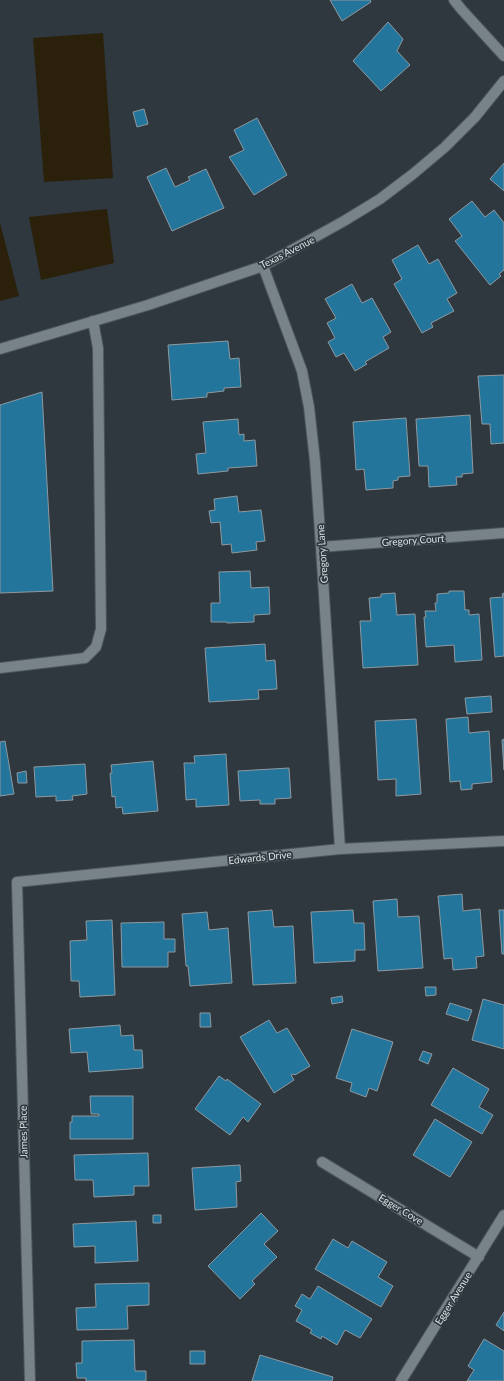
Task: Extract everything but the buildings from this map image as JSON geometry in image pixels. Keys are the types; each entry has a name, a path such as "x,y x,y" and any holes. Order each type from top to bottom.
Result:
{"street":[{"path":"454,0 504,56"},
{"name":"Texas Avenue","path":"0,349 148,305 262,266 344,222 380,199 413,174 445,147 475,117 504,81"},
{"name":"Gregory Lane","path":"262,266 302,371 309,407 315,461 340,849"},
{"path":"0,668 85,658 96,647 101,629 98,348 93,322"},
{"name":"Gregory Court","path":"321,547 504,533"},
{"name":"Edwards Drive","path":"17,882 340,849 504,841"},
{"name":"James Place","path":"17,882 30,1381"},
{"name":"Egger Cove","path":"322,1162 479,1257"},
{"name":"Egger Avenue","path":"401,1381 504,1215"}],"shaded area":[{"path":"103,33 113,178 44,182 33,38"},
{"path":"107,209 114,263 41,280 29,217"},
{"path":"0,223 19,296 0,301"}]}
